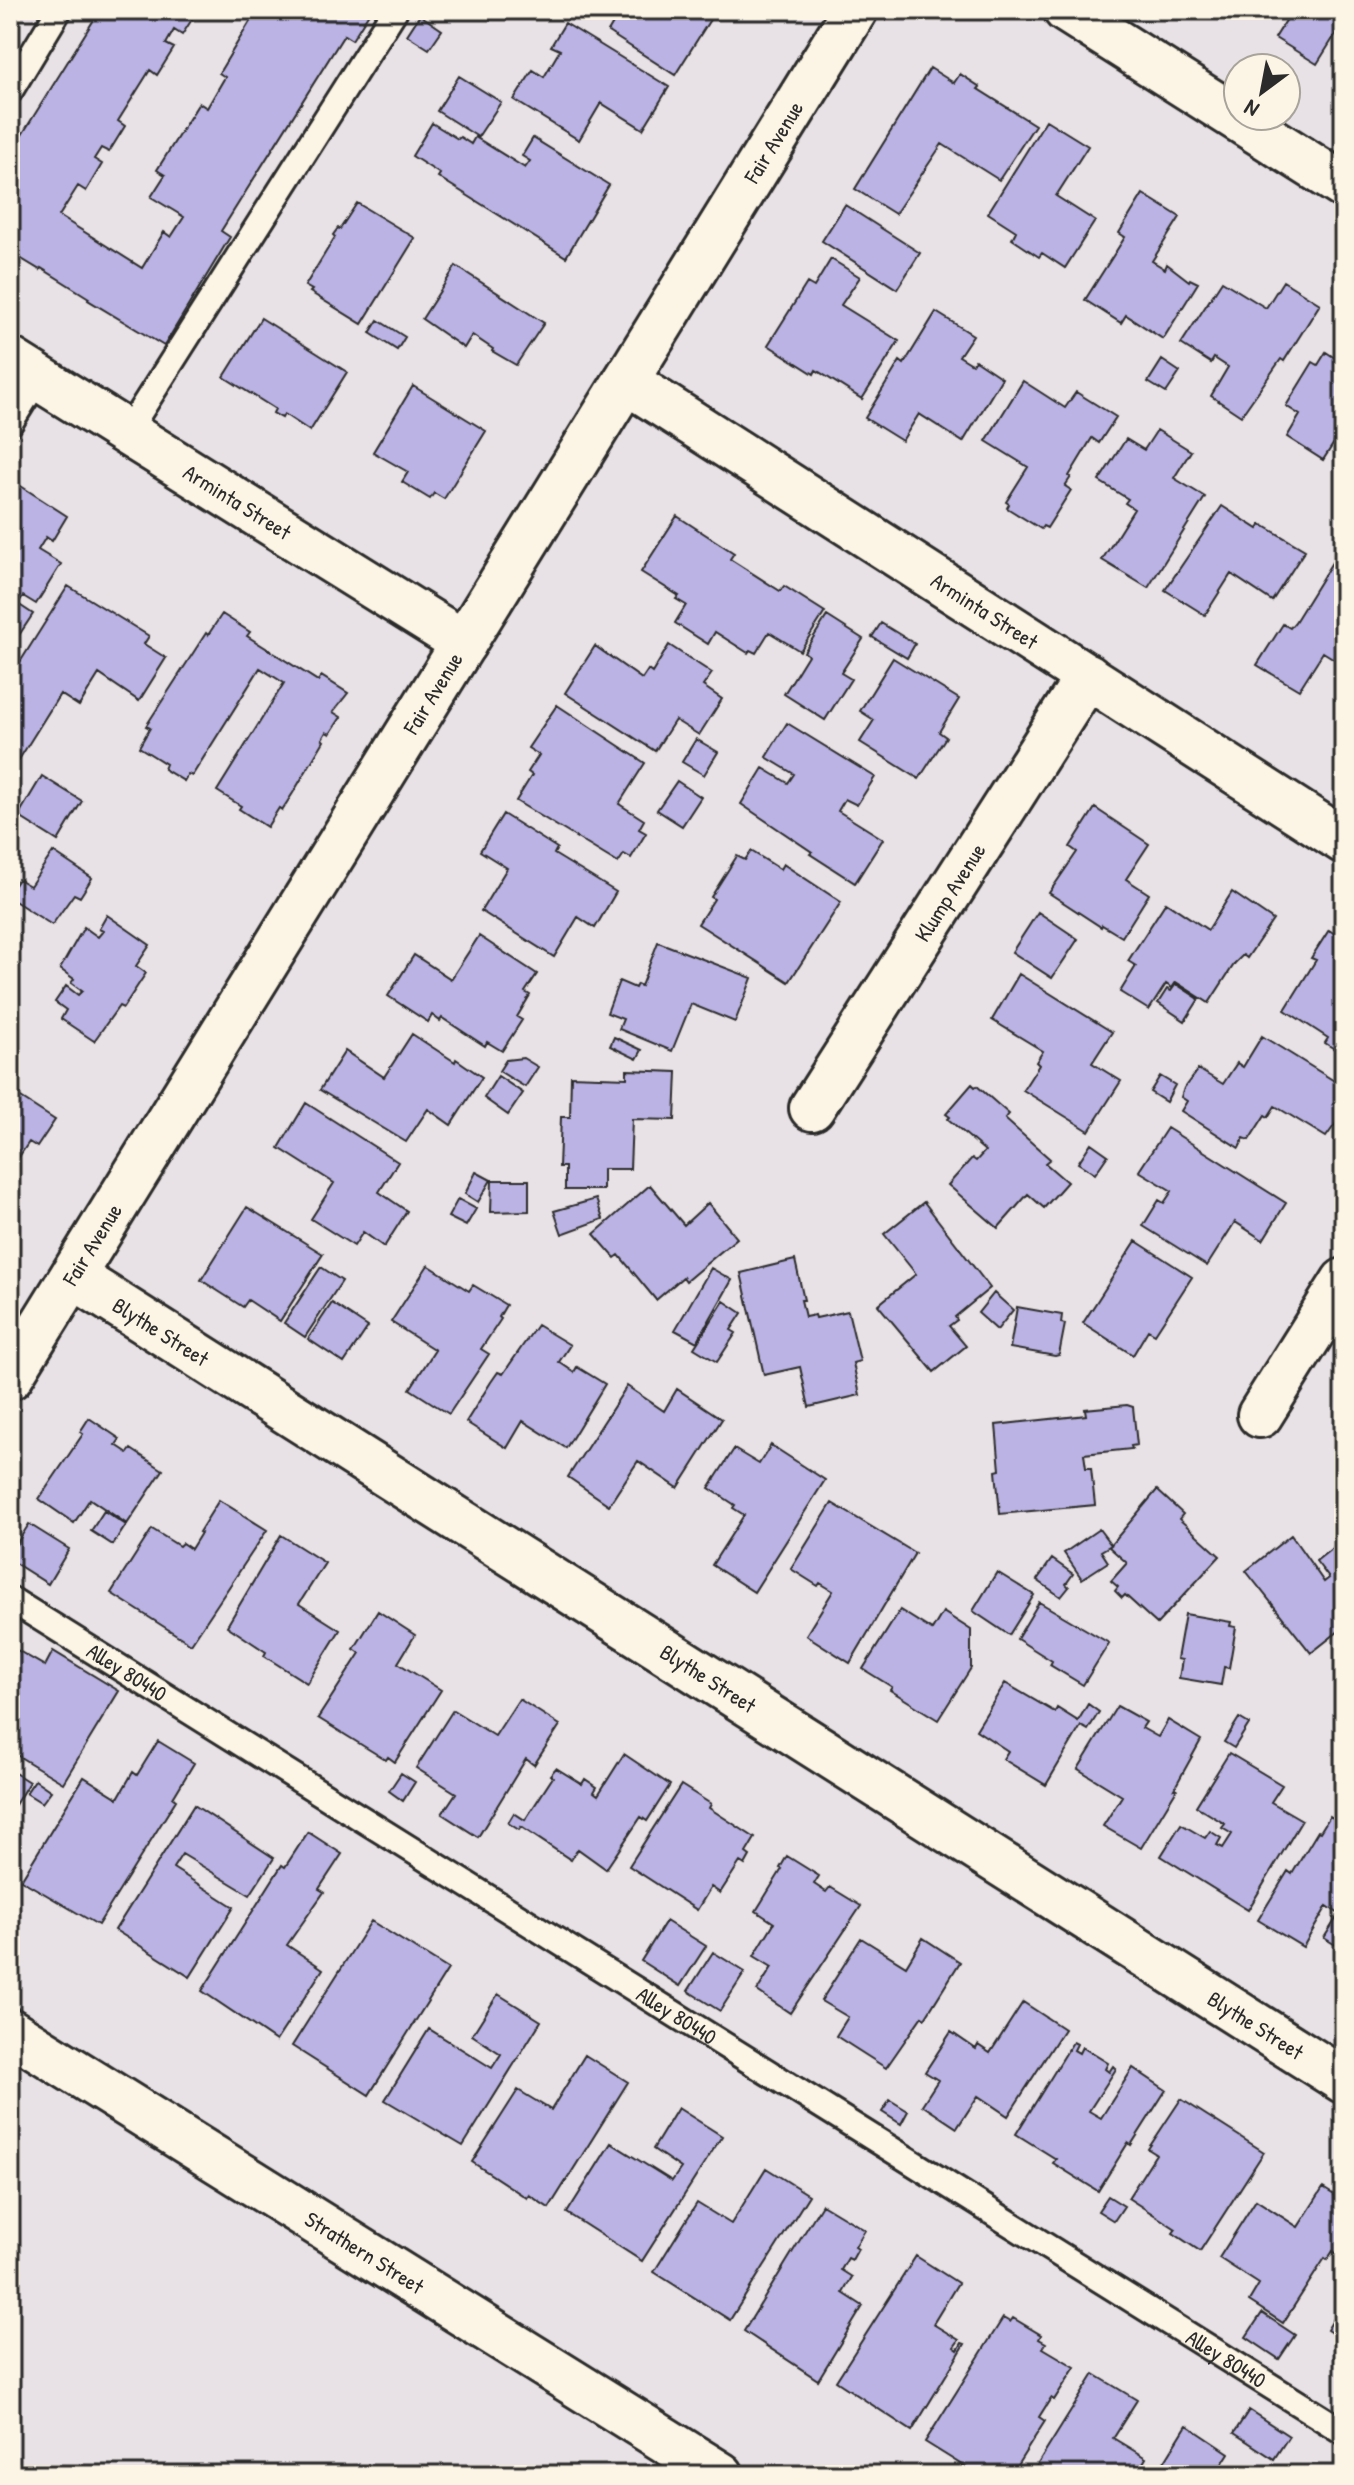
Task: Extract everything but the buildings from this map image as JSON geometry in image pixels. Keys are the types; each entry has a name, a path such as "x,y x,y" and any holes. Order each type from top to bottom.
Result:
{"street":[{"name":"Fair Avenue","path":"10,1377 855,10"},
{"path":"1066,10 1344,186"},
{"name":"Arminta Street","path":"24,369 464,643"},
{"name":"Arminta Street","path":"626,381 1344,841"},
{"name":"Klump Avenue","path":"812,1108 1088,676"},
{"name":"Blythe Street","path":"73,1276 1344,2081"},
{"path":"1260,1415 1344,1281"},
{"name":"Strathern Street","path":"10,2031 721,2475"}],"lane":[{"path":"10,91 59,10"},
{"path":"127,432 395,10"},
{"path":"10,423 24,369"},
{"name":"Alley 80440","path":"10,1599 1344,2432"}]}
